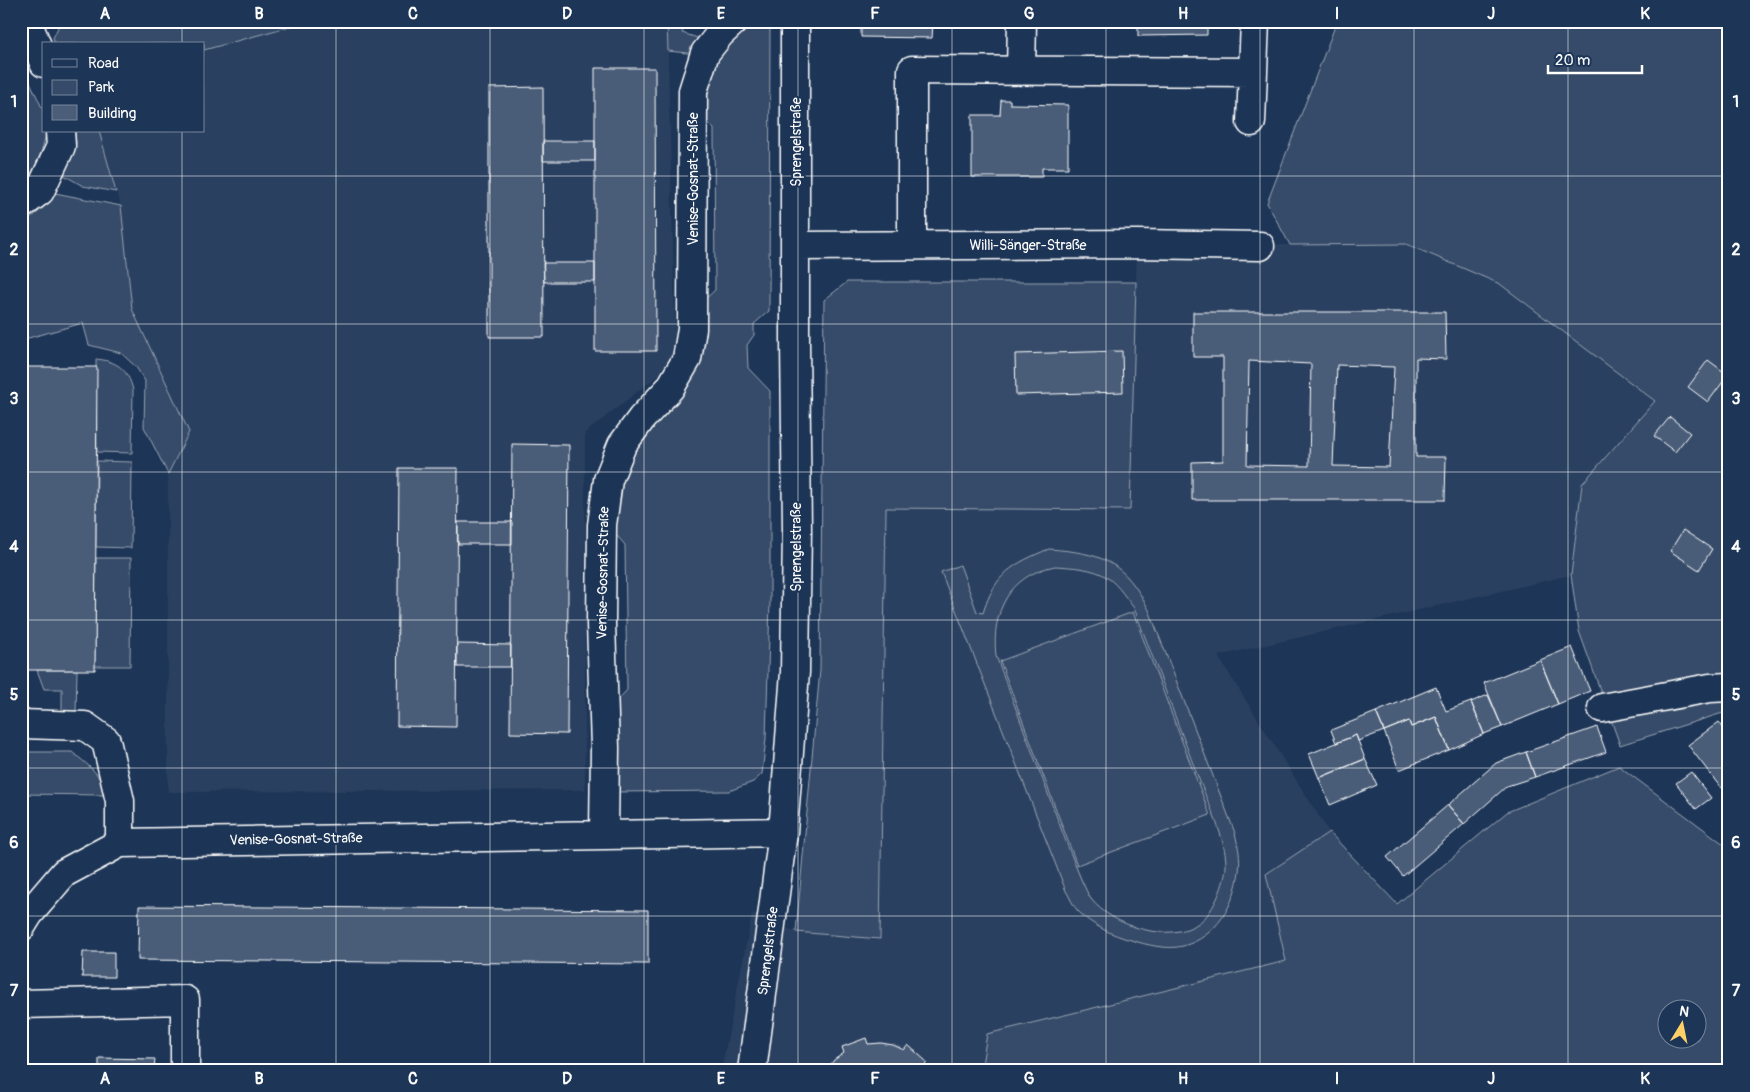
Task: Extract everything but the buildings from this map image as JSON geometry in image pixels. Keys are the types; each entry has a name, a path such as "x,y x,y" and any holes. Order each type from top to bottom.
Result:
{"street":[{"path":"27,21 42,59"},
{"name":"Venise-Gosnat-Straße","path":"604,834 605,748 601,623 602,525 608,480 622,444 642,418 670,388 687,359 692,329 693,91 706,53 720,34 734,21"},
{"name":"Sprengelstraße","path":"752,1071 783,832 795,672 797,530 795,21"},
{"path":"1021,71 1022,21"},
{"path":"1251,122 1255,21"},
{"path":"912,245 912,70 1252,72"},
{"path":"21,205 40,191 61,146 60,132"},
{"name":"Willi-Sänger-Straße","path":"796,246 1260,246"},
{"path":"1602,708 1710,688 1729,688"},
{"path":"21,724 85,726 106,741 120,801 120,843"},
{"name":"Venise-Gosnat-Straße","path":"21,927 29,914 64,873 120,843 783,832"},
{"path":"21,1004 185,1000 185,1071"}],"shaded area":[{"path":"309,21 667,21 676,361 585,433 585,790 168,792 168,474 189,432 132,309 121,206 99,132 205,132 205,50"},
{"path":"1137,244 1406,244 1500,284 1656,401 1582,484 1571,575 1218,656 1329,832 1266,874 1287,961 987,1034 981,1071 721,1071 752,914 796,932 880,939 886,508 1130,510"}],"green space":[{"path":"61,21 309,21 205,50 205,42 54,42 53,38"},
{"path":"667,21 688,21 682,33 701,39 696,54 668,51"},
{"path":"746,21 770,21 769,311 754,324 754,335 747,345 748,368 770,391 770,601 766,738 762,774 753,782 729,791 615,792 613,705 627,690 625,545 612,530 616,489 702,302 715,290 714,129 702,116 712,58"},
{"path":"1337,21 1729,21 1729,709 1726,712 1620,745 1579,631 1571,575 1582,484 1655,401 1500,284 1406,244 1290,245 1267,203"},
{"path":"23,67 42,108 42,132 46,132 37,162 21,189 21,68"},
{"path":"75,132 99,132 116,192 83,186 62,174 76,143"},
{"path":"55,193 121,206 132,309 189,432 168,474 144,427 145,381 136,367 121,353 89,345 83,323 21,340 21,223 40,211"},
{"path":"847,282 1136,282 1130,510 886,508 880,939 796,932 820,670 824,300"},
{"path":"96,359 116,364 125,371 131,383 133,390 132,453 97,452"},
{"path":"97,461 132,462 131,548 96,547"},
{"path":"1049,549 1083,553 1110,563 1130,580 1140,593 1149,610 1235,833 1240,866 1233,895 1222,918 1215,927 1195,942 1177,947 1144,944 1102,929 1083,916 1075,907 1066,891 941,572 960,565 977,612 983,613 993,589 1007,572 1025,560","holes":["1055,566 1083,569 1103,575 1116,585 1134,608 1216,822 1225,855 1224,879 1210,911 1200,922 1188,929 1174,932 1142,929 1113,917 1091,899 1070,851 996,656 995,640 997,625 1000,611 1006,598 1026,578"]},
{"path":"96,558 131,558 130,666 95,666"},
{"path":"1133,612 1210,815 1077,865 1000,661"},
{"path":"37,670 77,670 76,712 62,712 62,689 44,689"},
{"path":"21,752 72,752 93,770 101,781 103,795 21,794"},
{"path":"1619,766 1729,848 1729,1071 981,1071 987,1034 1286,961 1266,874 1329,832 1397,904 1507,812"}]}
